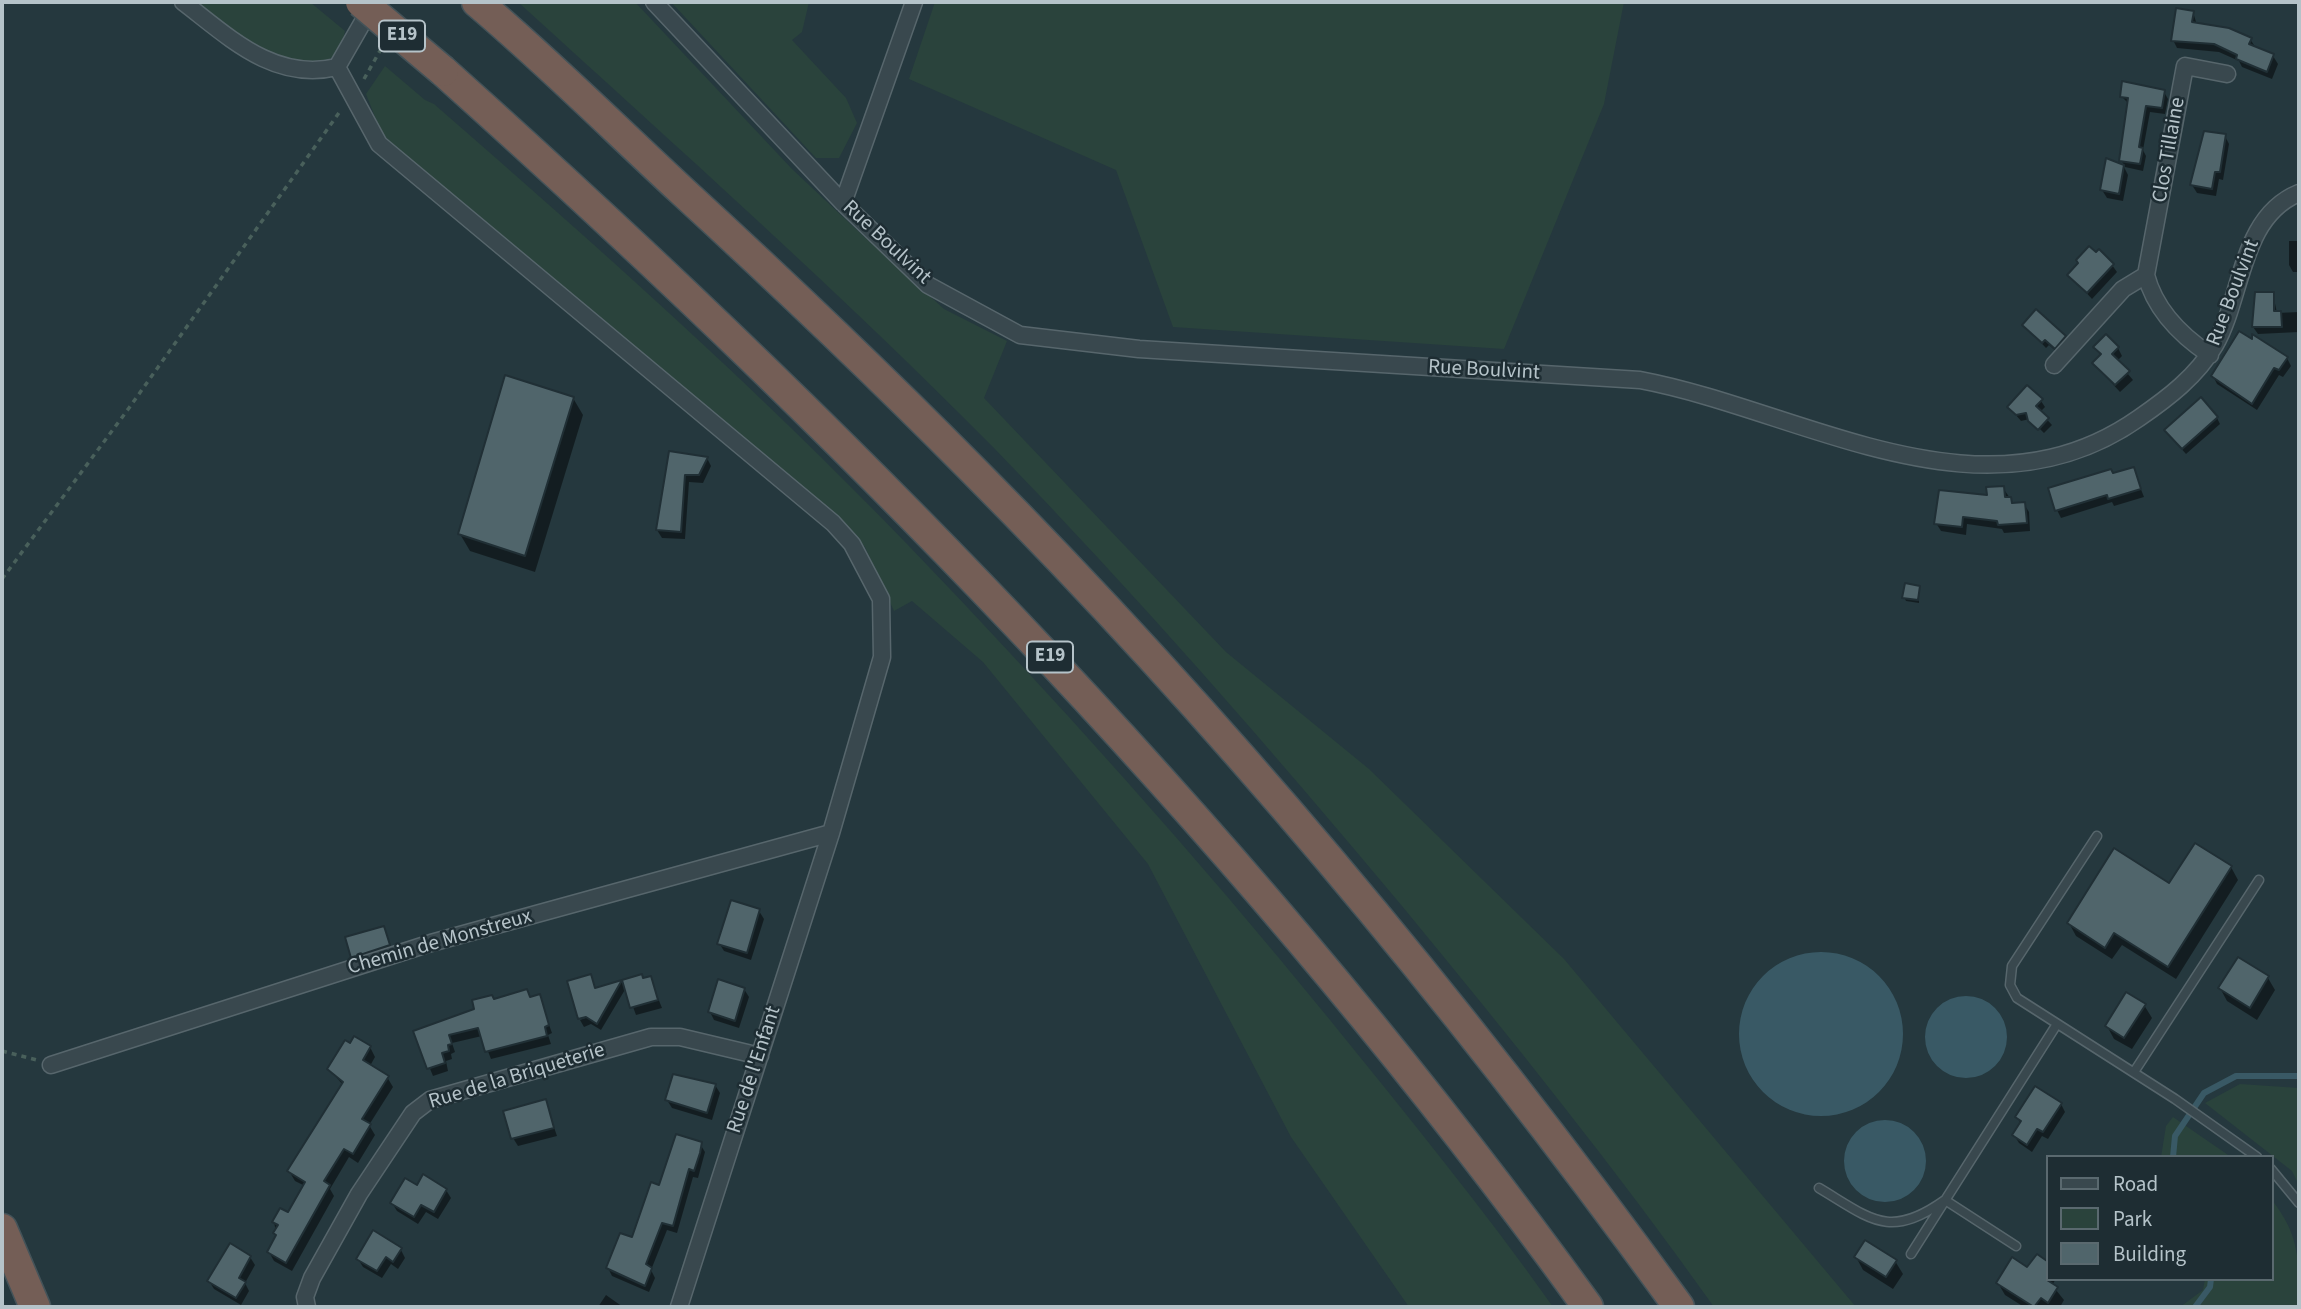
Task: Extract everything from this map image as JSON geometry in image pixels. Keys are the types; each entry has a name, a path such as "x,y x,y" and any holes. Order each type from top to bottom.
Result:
{"highway":[{"name":"E19","path":"362,2 566,181 741,346 919,520 1089,699 1251,882 1391,1051 1588,1307"},
{"path":"480,4 787,287 972,469 1141,647 1307,835 1466,1026 1679,1307"},
{"path":"2,1229 35,1307"}],"street":[{"path":"183,2 261,58 288,69 315,72 337,67 374,2"},
{"name":"Rue Boulvint","path":"654,2 843,203 928,285 1020,335 1153,350 1640,380 1686,389 1871,446 1970,466 2019,466 2067,455 2115,435 2183,385 2210,355 2224,329 2264,218 2279,203 2299,192"},
{"path":"843,203 914,2"},
{"name":"Clos Tillaine","path":"2146,275 2185,66 2227,74"},
{"name":"Rue de l'Enfant","path":"337,67 379,144 823,514 852,544 881,599 882,657 831,833 679,1307"},
{"path":"2054,365 2123,289 2146,275 2150,290 2164,316 2210,355"},
{"name":"Chemin de Monstreux","path":"51,1065 431,943 831,833"},
{"name":"Rue de la Briqueterie","path":"307,1307 305,1297 312,1278 359,1194 412,1113 430,1100 651,1037 680,1037 760,1056"}],"lane":[{"path":"2097,836 2012,967 2010,985 2017,998 2175,1099 2254,1155"},
{"path":"2134,1072 2259,880"},
{"path":"1911,1254 2057,1024"},
{"path":"2273,1171 2299,1203"},
{"path":"1819,1188 1875,1222 1896,1223 1923,1216 1945,1200"},
{"path":"1945,1200 2016,1247"}],"path":[{"path":"2,579 129,408 340,113 350,92 361,85 386,40"},
{"path":"2,1051 51,1065"}],"green space":[{"path":"194,2 310,2 345,31 341,49 324,62 308,65 290,63 255,47"},
{"path":"518,2 635,2 792,169 859,232 944,309 1007,341 984,398 1226,652 1369,769 1564,959 1856,1307 1714,1307 1562,1104 1483,1005 1303,789 1151,615 936,390 758,221"},
{"path":"671,2 809,2 802,32 792,40 846,98 857,123 839,158 816,158"},
{"path":"935,2 1624,2 1604,104 1504,349 1173,327 1116,170 909,79"},
{"path":"385,66 425,100 434,104 555,210 735,374 851,486 962,602 1070,718 1279,958 1444,1162 1553,1307 1409,1307 1291,1137 1148,864 983,662 912,601 894,611 865,547 829,511 412,165 381,132 366,94"},
{"path":"2240,1084 2299,1088 2299,1185 2292,1171 2205,1103"},
{"path":"2173,1117 2228,1155 2161,1155 2166,1126"},
{"path":"2273,1202 2288,1225 2296,1250 2299,1307 2180,1307 2203,1290 2205,1281 2273,1281"}],"water":[{"path":"1821,952 1852,958 1879,976 1897,1003 1903,1034 1897,1065 1879,1092 1852,1110 1821,1116 1790,1110 1763,1092 1745,1065 1739,1034 1745,1003 1763,976 1790,958"},
{"path":"1966,996 1982,999 1995,1008 2004,1021 2007,1037 2004,1053 1995,1066 1982,1075 1966,1078 1950,1075 1937,1066 1928,1053 1925,1037 1928,1021 1937,1008 1950,999"},
{"path":"1885,1120 1901,1123 1914,1132 1923,1145 1926,1161 1923,1177 1914,1190 1901,1199 1885,1202 1869,1199 1856,1190 1847,1177 1844,1161 1847,1145 1856,1132 1869,1123"}],"building":[{"path":"2176,8 2194,11 2192,22 2229,28 2252,38 2249,44 2274,54 2267,72 2236,59 2237,55 2214,44 2171,41"},
{"path":"2122,81 2165,90 2162,108 2146,106 2139,147 2143,148 2140,164 2119,161 2128,98 2120,97"},
{"path":"2204,131 2226,134 2220,172 2215,172 2212,189 2190,185"},
{"path":"2106,158 2124,165 2119,194 2100,190"},
{"path":"2089,246 2096,252 2099,249 2114,264 2087,293 2067,275"},
{"path":"2255,292 2274,292 2274,311 2281,311 2282,327 2252,327"},
{"path":"2036,309 2066,336 2055,349 2045,340 2042,343 2022,325"},
{"path":"2239,331 2252,339 2252,334 2288,357 2279,370 2274,368 2252,404 2211,376"},
{"path":"2106,334 2119,347 2112,354 2130,371 2115,385 2092,363 2101,354 2093,347"},
{"path":"505,375 574,397 525,556 458,534"},
{"path":"2027,385 2043,399 2036,406 2049,418 2038,430 2028,421 2026,413 2016,415 2007,407"},
{"path":"2201,397 2218,417 2182,449 2164,430"},
{"path":"669,451 708,457 699,475 685,475 681,532 656,530"},
{"path":"2134,467 2141,489 2108,499 2107,495 2055,511 2048,488 2111,469 2113,473"},
{"path":"2004,486 2005,497 2011,497 2012,503 2025,502 2027,523 1998,525 1997,521 1963,517 1962,527 1934,524 1939,490 1987,495 1986,487"},
{"path":"1905,583 1920,586 1918,600 1902,598"},
{"path":"2195,843 2232,866 2168,967 2114,933 2105,948 2067,923 2114,848 2169,883"},
{"path":"731,900 760,909 747,953 717,944"},
{"path":"384,926 390,945 351,958 345,937"},
{"path":"2238,957 2269,976 2250,1008 2218,988"},
{"path":"591,974 595,988 642,974 643,978 651,976 658,1000 630,1008 622,980 597,1024 586,1017 578,1019 567,981"},
{"path":"718,979 745,988 735,1021 708,1012"},
{"path":"527,989 530,997 540,994 549,1025 545,1027 547,1036 485,1052 478,1028 449,1035 452,1044 448,1045 449,1051 442,1053 445,1063 427,1069 413,1031 474,1009 472,1000 492,995 494,999"},
{"path":"2126,992 2146,1004 2124,1038 2105,1026"},
{"path":"354,1036 371,1046 363,1060 389,1076 362,1119 371,1124 353,1154 344,1149 324,1181 330,1185 286,1263 267,1252 278,1225 272,1222 280,1208 288,1212 305,1182 287,1171 343,1082 327,1069 345,1040 350,1043"},
{"path":"673,1074 716,1084 707,1113 665,1100"},
{"path":"2035,1086 2062,1103 2043,1132 2037,1129 2027,1145 2012,1135 2021,1121 2015,1117"},
{"path":"546,1099 554,1128 511,1139 503,1111"},
{"path":"676,1134 702,1142 700,1153 694,1171 689,1169 673,1226 662,1223 646,1264 652,1268 645,1286 606,1268 620,1233 632,1237 651,1182 659,1185"},
{"path":"423,1174 447,1189 434,1212 421,1205 414,1217 390,1203 405,1178 417,1185"},
{"path":"373,1230 402,1248 393,1262 386,1257 377,1271 356,1259"},
{"path":"1865,1240 1897,1260 1886,1277 1854,1257"},
{"path":"230,1243 251,1256 239,1278 246,1282 236,1298 207,1281"},
{"path":"2037,1254 2046,1260 2046,1281 2058,1287 2048,1303 2041,1298 2034,1307 1996,1283 2012,1257 2027,1267"}],"waterway":[{"path":"2173,1155 2175,1136 2204,1093 2236,1076 2299,1076"},
{"path":"2195,1307 2210,1287 2211,1281"}]}
